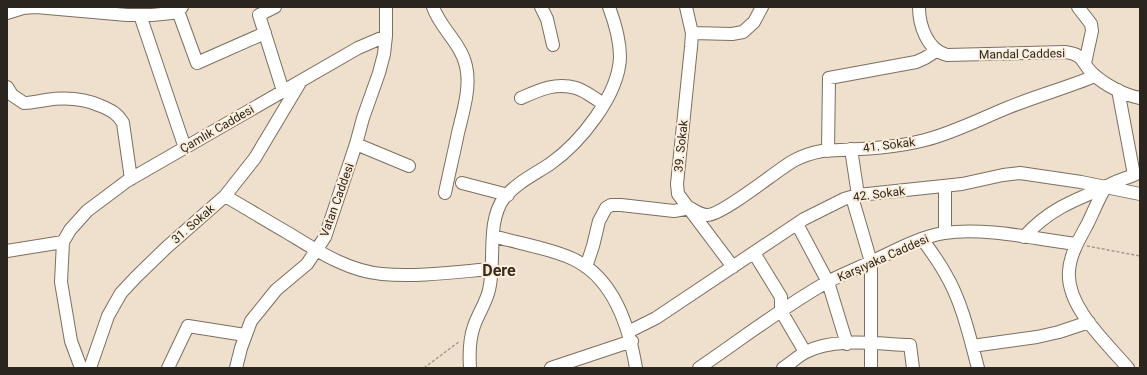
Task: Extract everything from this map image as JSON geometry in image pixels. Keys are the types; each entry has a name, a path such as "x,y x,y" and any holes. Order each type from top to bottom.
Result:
{"street":[{"path":"7,13 31,7 140,15 165,14 180,9 197,63 265,33"},
{"path":"275,7 260,15 284,91"},
{"name":"Vatan Caddesi","path":"236,368 245,335 251,321 262,305 276,290 307,264 325,237 379,73 384,54 386,36 386,7"},
{"path":"433,7 438,20 448,32 466,66 466,100 444,193"},
{"path":"541,7 547,19 553,45"},
{"path":"470,368 468,354 472,332 490,289 493,236 496,217 504,198 532,175 567,151 580,138 604,104 617,73 620,58 616,29 609,7"},
{"name":"39. Sokak","path":"686,7 692,33 677,184 678,194 733,267"},
{"path":"692,33 732,34 743,32 754,22 762,7"},
{"path":"828,151 829,78 916,62 936,51 930,45 926,36 919,14 919,7"},
{"path":"1078,7 1091,24 1092,31 1085,63"},
{"path":"140,15 185,148"},
{"name":"Çamlık Caddesi","path":"63,242 70,230 88,211 131,179 358,48 386,36"},
{"name":"Mandal Caddesi","path":"936,51 947,55 1065,52 1078,55 1083,59 1088,69 1095,76 1118,90 1140,98"},
{"name":"41. Sokak","path":"690,208 707,215 721,211 793,161 808,154 905,145 926,140 1014,105 1095,76"},
{"name":"31. Sokak","path":"90,368 108,316 121,293 167,247 225,196 255,158 302,80"},
{"path":"521,98 545,88 559,86 577,88 604,104"},
{"path":"7,87 12,95 24,103 81,98 112,111 120,117 123,123 131,179"},
{"path":"1024,237 1035,225 1067,203 1137,175 1118,90"},
{"path":"356,144 409,166"},
{"path":"851,149 855,196 871,262 871,368"},
{"name":"42. Sokak","path":"551,368 630,336 797,224 824,208 855,196 962,184 1003,175 1020,173 1048,176 1140,194"},
{"path":"462,183 508,195"},
{"path":"945,186 945,233"},
{"path":"1106,187 1076,244 1070,265 1069,283 1076,301 1089,322 1128,368"},
{"path":"225,196 317,251 334,260 360,269 381,274 415,274 492,269"},
{"path":"586,267 599,221 606,208 611,205 621,204 674,211 690,208"},
{"path":"797,224 828,282 847,344"},
{"name":"Karşıyaka Caddesi","path":"699,368 781,311 828,282 908,244 922,239 945,233 968,232 1000,234 1076,244"},
{"path":"493,236 560,254 576,260 597,276 612,296 620,310 630,336 636,368"},
{"path":"922,239 936,257 947,276 958,304 978,368"},
{"path":"7,251 63,242 61,282 71,341 81,368"},
{"path":"754,253 781,297 781,311 805,352"},
{"path":"972,346 1037,337 1059,332 1089,322"},
{"path":"168,368 188,326 245,335"},
{"path":"784,368 805,352 827,345 871,344 910,345 913,368"}],"path":[{"path":"1076,244 1140,256"},
{"path":"424,368 472,332"}],"district":[{"name":"Dere","path":"499,270"}]}
